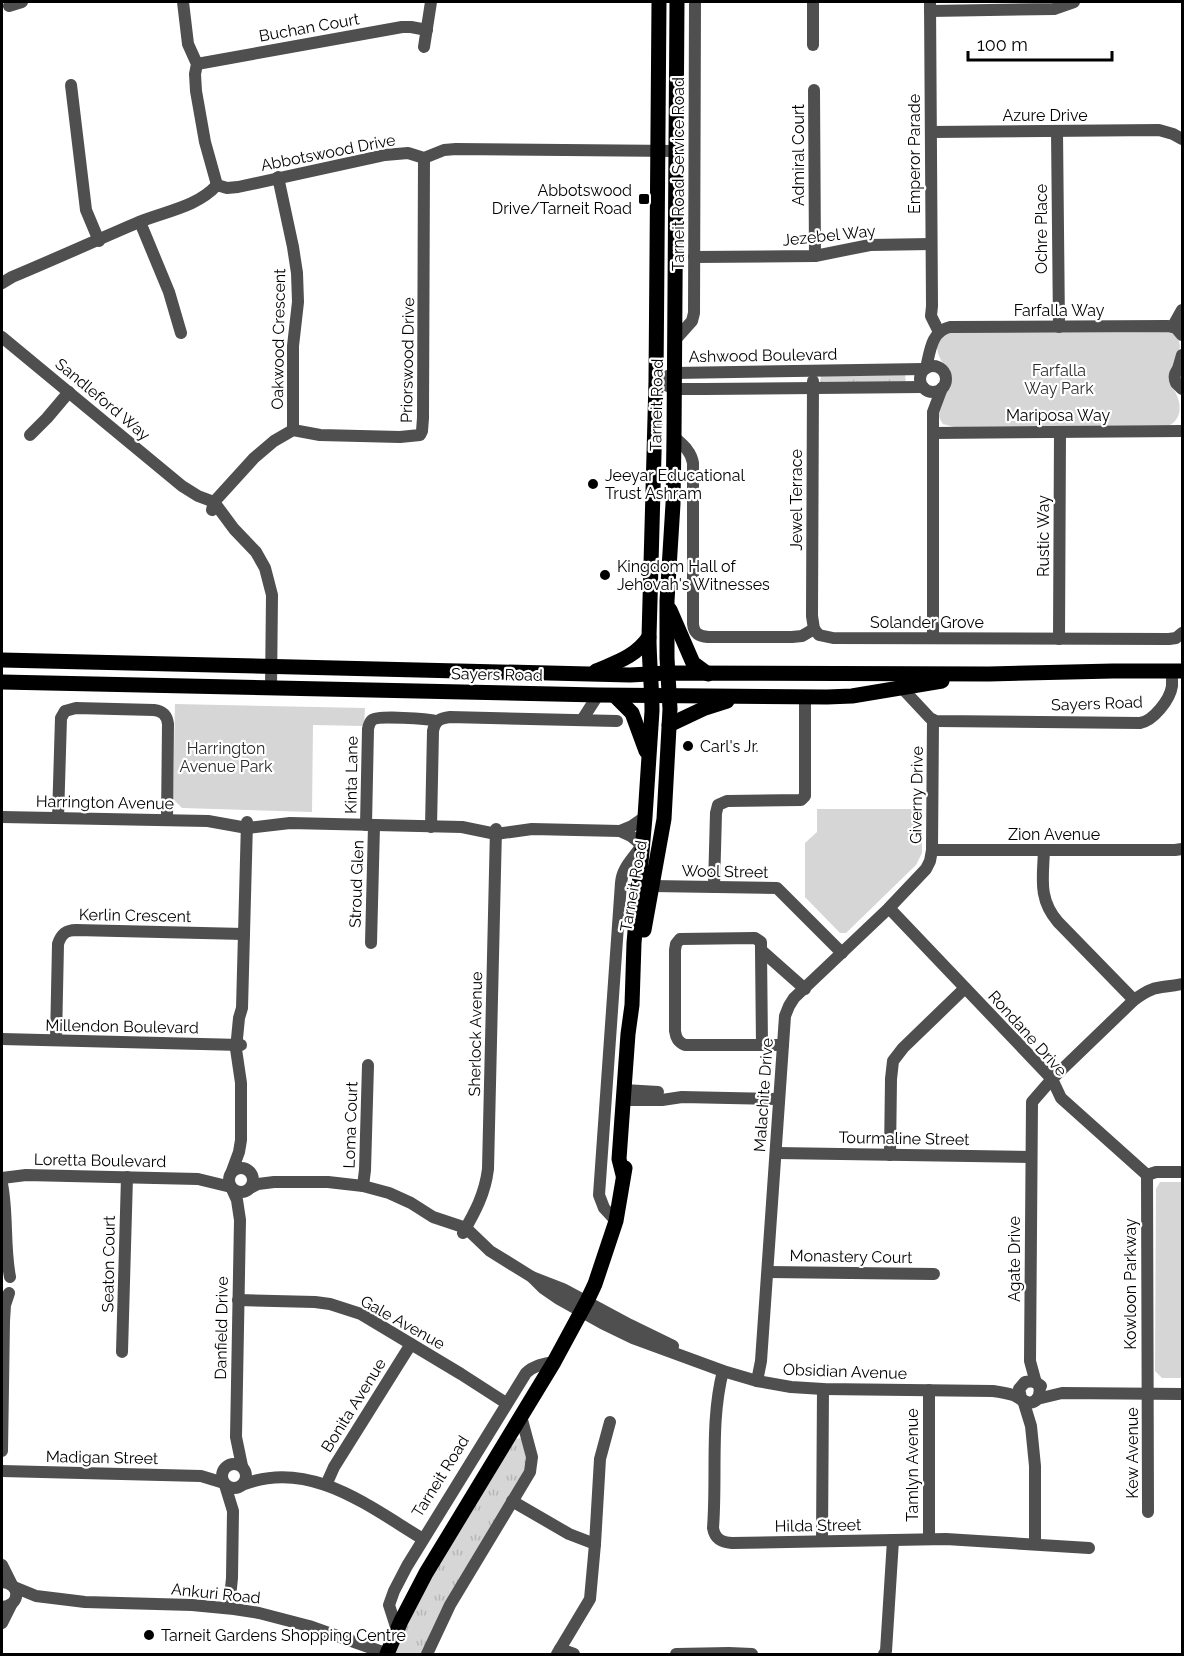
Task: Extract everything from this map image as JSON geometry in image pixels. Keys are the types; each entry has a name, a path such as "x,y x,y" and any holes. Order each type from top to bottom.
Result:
{"main road":[{"name":"Tarneit Road","path":"387,1654 426,1574 585,1307 616,1221 623,1175 619,1159 628,1095 628,1034 632,1004 634,943 645,817 652,696 649,637 656,381 659,2"},
{"path":"658,53 666,16 666,2"},
{"name":"Tarneit Road","path":"633,986 664,819 669,724 667,601 675,389 677,2"},
{"path":"667,601 690,658 697,667 708,674"},
{"path":"590,673 633,655 649,637"},
{"name":"Sayers Road","path":"2,660 650,675 820,672 1067,673 1114,678 1177,676"},
{"name":"Sayers Road","path":"2,682 615,696 805,697 852,696 989,674"},
{"path":"615,696 632,713 648,757"},
{"path":"669,724 705,708 742,697"}],"street":[{"path":"9,6 22,2"},
{"path":"3,283 140,222 199,200 217,185 205,142 196,91 197,63 188,44 183,2"},
{"path":"424,47 431,2"},
{"name":"Tarneit Road Service Road","path":"675,340 693,319 695,2"},
{"path":"813,2 813,45"},
{"path":"930,6 1054,9 1074,2"},
{"name":"Emperor Parade","path":"930,6 932,306 942,330"},
{"name":"Buchan Court","path":"197,63 402,27 427,30"},
{"path":"71,86 86,210 99,241"},
{"name":"Admiral Court","path":"814,90 815,256"},
{"name":"Azure Drive","path":"931,132 1171,128 1182,132"},
{"name":"Azure Drive","path":"1159,130 1182,139"},
{"name":"Ochre Place","path":"1057,131 1059,327"},
{"name":"Abbotswood Drive","path":"217,185 227,188 238,187 385,155 408,153 424,158 444,150 456,149 676,151"},
{"name":"Priorswood Drive","path":"293,430 320,435 400,438 420,435 422,431 424,158"},
{"name":"Oakwood Crescent","path":"278,177 297,273 298,302 293,346 293,430"},
{"path":"140,222 169,292 181,333"},
{"name":"Jezebel Way","path":"694,257 815,256 870,245 932,244"},
{"path":"1179,328 1182,310"},
{"name":"Farfalla Way","path":"942,330 959,327 1179,328"},
{"path":"933,412 920,380 934,337 942,330"},
{"name":"Sandleford Way","path":"2,336 182,486 193,500 215,506 221,521 234,529 256,552 265,568 273,604 271,688"},
{"path":"933,345 936,359 946,378 933,412 933,638"},
{"path":"1182,355 1180,368 1174,376 1182,399"},
{"path":"925,369 933,366 943,371"},
{"name":"Ashwood Boulevard","path":"656,381 675,373 925,369"},
{"name":"Jewel Terrace","path":"813,371 812,616 814,629"},
{"name":"Ashwood Boulevard","path":"656,381 675,389 923,388"},
{"path":"923,388 931,392 942,388"},
{"path":"30,435 69,392"},
{"path":"215,506 226,488 254,458 274,441 293,430"},
{"name":"Mariposa Way","path":"933,433 1182,431"},
{"name":"Rustic Way","path":"1059,639 1060,432"},
{"path":"674,437 693,458 693,624 696,633 708,637 792,638 802,636 814,629"},
{"name":"Solander Grove","path":"814,629 819,635 833,638 1059,639 1178,636"},
{"name":"Sayers Road","path":"933,720 998,723 1145,722 1155,716 1160,709 1177,676"},
{"path":"901,687 933,720"},
{"path":"582,720 598,695"},
{"path":"714,887 718,805 727,801 801,800 805,796 805,697"},
{"path":"58,818 61,718 67,710 76,708 154,710 166,716 168,724 167,820"},
{"path":"431,827 433,731 437,722 450,717 617,721"},
{"name":"Kinta Lane","path":"370,826 368,729 370,722 377,718 421,719 437,722"},
{"name":"Giverny Drive","path":"926,869 932,850 933,720"},
{"name":"Harrington Avenue","path":"2,817 208,821 247,825 290,823 462,827 496,832 532,829 620,831"},
{"path":"620,831 633,826 645,817"},
{"path":"247,825 242,1008 246,1029 239,1045 246,1063 241,1083 241,1140 229,1179 232,1188 240,1192 261,1183 337,1182 389,1193 433,1217 443,1228 465,1231 470,1244 476,1248 490,1251 532,1277 543,1288 585,1307"},
{"name":"Stroud Glen","path":"370,826 370,943"},
{"path":"620,831 642,845"},
{"name":"Sherlock Avenue","path":"465,1231 483,1196 488,1169 496,832"},
{"name":"Tarneit Road","path":"616,1221 604,1208 599,1195 621,878 624,869 642,845"},
{"name":"Zion Avenue","path":"932,850 1180,851"},
{"path":"1044,850 1044,895 1047,908 1134,1000"},
{"name":"Malachite Drive","path":"757,1381 761,1362 768,1272 785,1016 789,1006 805,989 926,869"},
{"name":"Wool Street","path":"652,886 777,888 842,953"},
{"name":"Rondane Drive","path":"889,908 1052,1079 1061,1098 1147,1175"},
{"name":"Kerlin Crescent","path":"56,1040 58,944 66,932 76,930 244,934"},
{"path":"762,1045 761,942 755,938 680,939 675,950 675,1031 680,1042 685,1045 762,1045 783,1045"},
{"path":"761,950 805,989"},
{"name":"Agate Drive","path":"1031,1384 1032,1102 1052,1079 1134,1000 1156,987 1181,985"},
{"path":"890,1155 893,1061 903,1048 965,988"},
{"name":"Millendon Boulevard","path":"2,1039 239,1045"},
{"name":"Loma Court","path":"363,1186 368,1065"},
{"path":"628,1095 661,1092 682,1097 779,1099"},
{"path":"241,1140 249,1171 254,1179 250,1189"},
{"name":"Tourmaline Street","path":"776,1153 1031,1157"},
{"path":"232,1171 240,1167 286,1181"},
{"name":"Loretta Boulevard","path":"2,1178 26,1175 198,1179 232,1171"},
{"path":"1147,1175 1156,1172 1182,1172"},
{"name":"Kowloon Parkway","path":"1147,1175 1148,1394"},
{"name":"Seaton Court","path":"122,1352 127,1177"},
{"name":"Loretta Boulevard","path":"198,1179 232,1188"},
{"path":"2,1184 6,1214 4,1251 6,1274 12,1287 5,1294 3,1318 2,1451"},
{"name":"Danfield Drive","path":"232,1188 237,1200 240,1220 236,1437 242,1467"},
{"name":"Danfield Drive","path":"240,1220 250,1189"},
{"name":"Monastery Court","path":"768,1272 934,1274"},
{"name":"Gale Avenue","path":"238,1300 315,1302 330,1304 361,1314 506,1403"},
{"name":"Obsidian Avenue","path":"585,1307 633,1338 757,1381 791,1387 822,1389 993,1391 1031,1384 1062,1393"},
{"name":"Bonita Avenue","path":"326,1485 334,1467 411,1344"},
{"name":"Tarneit Road","path":"398,1630 390,1610 390,1599 423,1539 526,1373 530,1368 554,1362"},
{"name":"Hilda Street","path":"723,1371 715,1443 713,1528 720,1541 732,1543 929,1539 1089,1548"},
{"path":"1029,1400 1040,1394 1031,1384 1019,1389 1029,1400 1035,1477 1035,1544"},
{"path":"822,1389 822,1541"},
{"name":"Tamlyn Avenue","path":"929,1390 929,1539"},
{"name":"Obsidian Avenue","path":"993,1391 1029,1400 1062,1393 1182,1394"},
{"name":"Kew Avenue","path":"1148,1394 1148,1512"},
{"path":"427,1654 450,1605 530,1472 532,1462 521,1416"},
{"path":"574,1654 559,1652 590,1599 600,1459 610,1422"},
{"name":"Danfield Drive","path":"226,1468 236,1437"},
{"path":"229,1608 233,1511 222,1475 226,1468 233,1464 268,1477"},
{"path":"233,1511 246,1481 247,1476 242,1467"},
{"name":"Madigan Street","path":"201,1476 226,1468"},
{"name":"Madigan Street","path":"2,1471 201,1476 225,1484"},
{"path":"225,1484 233,1488 268,1477 297,1478 326,1485 356,1499 423,1539"},
{"path":"512,1501 570,1534 595,1544"},
{"path":"884,1654 893,1540"},
{"path":"2,1565 9,1585 16,1596 9,1605 2,1623"},
{"name":"Ankuri Road","path":"9,1585 36,1596 95,1602 229,1608 293,1621 387,1654"},
{"name":"Ankuri Road","path":"9,1605 36,1596"},
{"path":"676,1654 752,1654"}],"green space":[{"name":"Farfalla Way Park","path":"1171,332 1178,338 1180,346 1172,387 1180,408 1177,417 1170,425 954,427 943,424 940,418 939,404 949,381 937,350 942,338 950,333"},
{"path":"905,375 906,383 821,383 820,381 821,376"},
{"name":"Harrington Avenue Park","path":"175,704 365,708 364,726 313,725 312,812 182,808 173,799"},
{"path":"817,809 922,809 922,853 916,865 846,933 840,933 805,897 805,843 817,832"},
{"path":"1160,1182 1182,1182 1182,1378 1162,1378 1155,1371 1156,1189"},
{"path":"520,1438 528,1464 422,1654 394,1654 427,1584 516,1439"}],"place":[{"name":"Abbotswood Drive/Tarneit Road","path":"644,199"},
{"name":"Jeeyar Educational Trust Ashram","path":"593,484"},
{"name":"Kingdom Hall of Jehovah's Witnesses","path":"605,575"},
{"name":"Carl's Jr.","path":"688,746"},
{"name":"Tarneit Gardens Shopping Centre","path":"149,1635"}]}
